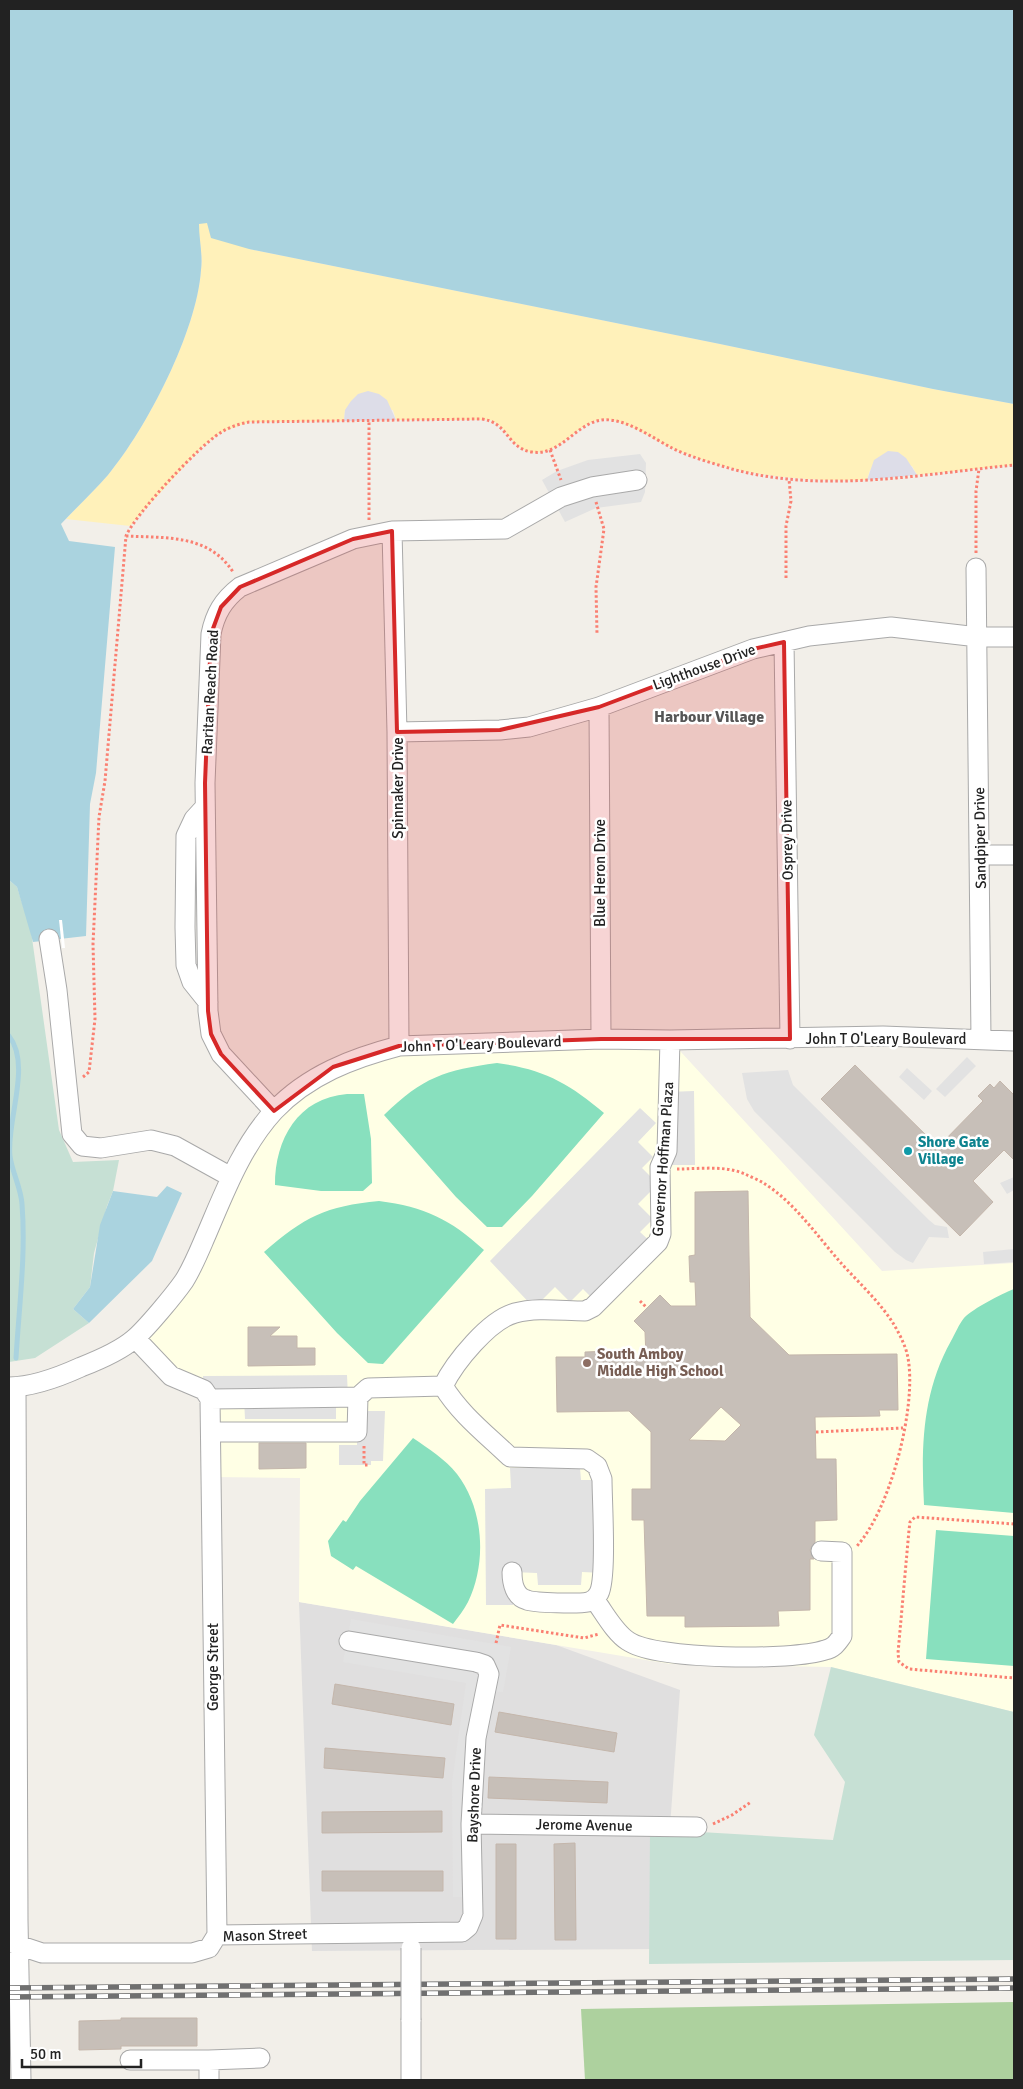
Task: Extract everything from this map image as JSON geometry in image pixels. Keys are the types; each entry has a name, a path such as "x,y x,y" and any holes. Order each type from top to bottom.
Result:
{"street":[{"name":"Raritan Reach Road","path":"274,1111 221,1054 211,1034 208,1002 205,807 211,634 214,620 221,607 229,596 242,586 353,539 392,531 505,529 538,509 567,495 592,487 637,480"},
{"name":"Spinnaker Drive","path":"392,531 397,732 399,1046"},
{"name":"Sandpiper Drive","path":"976,568 982,1039"},
{"name":"Lighthouse Drive","path":"397,732 500,730 529,726 598,706 753,649 809,636 891,627 978,637 1014,637"},
{"name":"Osprey Drive","path":"784,642 790,1039"},
{"name":"Blue Heron Drive","path":"598,706 601,1039"},
{"path":"981,855 1014,855"},
{"path":"49,939 72,1134 82,1146 102,1148 150,1140 175,1146 231,1177"},
{"name":"John T O'Leary Boulevard","path":"12,1387 44,1381 70,1372 97,1361 135,1338 184,1281 231,1177 248,1146 274,1111 307,1084 334,1067 368,1054 399,1046 601,1039 790,1039 883,1036 1014,1040"},
{"name":"Governor Hoffman Plaza","path":"443,1386 451,1371 497,1320 515,1313 531,1310 585,1311 593,1307 658,1242 661,1234 660,1170 667,1151 670,1040"},
{"path":"135,1338 171,1376 204,1390 210,1399 358,1397 368,1388 443,1386 452,1401 466,1416 510,1457 587,1459 597,1466 602,1479 603,1573 600,1592 594,1599 584,1602 526,1600 516,1593 512,1584 512,1572"},
{"path":"12,1387 14,1943 21,2080"},
{"path":"211,1432 357,1432 358,1397"},
{"name":"George Street","path":"210,1399 215,1918 217,1935"},
{"path":"594,1599 627,1641 640,1647 698,1655 799,1656 826,1650 836,1644 842,1636 842,1552 821,1551"},
{"name":"Bayshore Drive","path":"349,1641 485,1665 489,1674 476,1738 471,1824 472,1915 468,1927"},
{"name":"Jerome Avenue","path":"471,1824 698,1827"},
{"name":"Mason Street","path":"14,1943 42,1953 192,1953 208,1948 217,1935 411,1940 462,1932 468,1927"},
{"path":"411,1940 411,2080"},
{"path":"130,2060 260,2058"},
{"path":"209,2060 209,2080"}],"path":[{"path":"370,420 368,511 370,536"},
{"path":"550,450 567,495"},
{"path":"976,568 976,491 979,469"},
{"path":"786,578 786,526 791,502 790,479"},
{"path":"592,487 604,530 596,587 597,634"},
{"path":"126,536 190,540 202,543 219,554 242,586"},
{"path":"68,1090 89,1072 95,1019"},
{"path":"660,1170 722,1169 743,1173 765,1184 798,1214 880,1307 900,1337 908,1358 907,1409 895,1468 877,1518 865,1537 855,1548 842,1552"},
{"path":"640,1301 647,1308"},
{"path":"816,1432 903,1428"},
{"path":"1014,1524 915,1517 910,1522 898,1653 900,1662 910,1669 1014,1678"},
{"path":"496,1643 500,1625 584,1638 606,1630"},
{"path":"698,1827 732,1815 752,1802"}],"highlighted area":[{"path":"392,531 397,732 500,730 599,707 753,649 784,642 790,1039 601,1039 399,1046 333,1067 274,1111 221,1054 211,1034 208,1011 205,783 211,634 221,607 240,587 280,569 353,539"}],"shaded area":[{"path":"368,391 379,394 387,400 396,420 344,421 345,410 351,401 358,394"},
{"path":"888,451 898,452 906,458 917,475 867,480 874,460"},
{"path":"640,454 646,463 645,492 641,502 596,508 565,522 542,480 557,471 588,460"},
{"path":"9,880 17,887 31,931 59,1130 73,1162 119,1160 113,1191 94,1253 90,1287 73,1309 89,1323 35,1358 9,1362"},
{"name":"South Amboy Middle High School","path":"670,1040 882,1271 1014,1263 1014,1712 831,1667 670,1664 299,1602 300,1478 211,1477 210,1399 135,1338 184,1281 274,1111 368,1054"},
{"path":"967,1057 976,1066 945,1097 936,1089"},
{"path":"907,1068 932,1091 924,1100 899,1077"},
{"path":"788,1070 793,1085 929,1220 935,1225 947,1227 949,1238 929,1237 913,1263 906,1260 895,1252 754,1111 747,1099 742,1073"},
{"path":"694,1091 695,1165 661,1165 668,1092"},
{"path":"640,1108 656,1123 638,1142 653,1157 642,1168 658,1184 638,1204 653,1219 640,1232 655,1246 597,1303 583,1289 570,1302 555,1287 534,1308 490,1261"},
{"path":"1014,1177 1014,1190 1007,1194 1000,1183"},
{"path":"1014,1249 1014,1262 984,1264 983,1252"},
{"path":"347,1375 348,1397 336,1398 336,1419 245,1419 244,1399 204,1390 203,1376"},
{"path":"357,1411 385,1411 383,1461 371,1461 371,1465 339,1465 339,1445 357,1445"},
{"path":"510,1468 580,1468 581,1480 602,1480 603,1573 582,1572 581,1585 538,1585 537,1573 512,1572 513,1605 486,1605 485,1489 511,1488"},
{"path":"299,1602 556,1645 680,1690 661,1949 312,1951"},
{"path":"351,1619 511,1647 503,1692 479,1690 465,1766 466,1897 453,1897 452,1782 466,1683 343,1662"},
{"path":"831,1667 1014,1712 1014,1960 649,1964 650,1829 833,1840 845,1782 814,1735"}],"green space":[{"path":"497,1063 528,1069 555,1079 579,1093 604,1113 532,1196 502,1227 487,1227 456,1197 384,1115 411,1092 436,1077 463,1069"},
{"path":"364,1094 371,1139 372,1183 363,1191 321,1191 275,1185 279,1152 293,1124 303,1112 315,1103 330,1097"},
{"path":"379,1201 410,1207 436,1216 460,1230 484,1250 383,1364 368,1363 337,1333 264,1252 291,1230 317,1215 344,1206"},
{"path":"1014,1289 1014,1513 924,1505 923,1462 926,1421 934,1380 941,1361 964,1318 974,1310"},
{"path":"413,1438 442,1459 457,1474 473,1503 477,1520 480,1536 478,1570 468,1602 453,1624 356,1566 353,1570 331,1556 328,1541 343,1520 346,1522 360,1501"},
{"path":"936,1530 1014,1536 1014,1666 926,1659"},
{"path":"1014,2002 1014,2080 585,2080 581,2009"}],"sand":[{"path":"207,223 249,249 1014,404 1014,465 917,475 912,466 870,470 867,480 817,480 769,475 721,466 674,449 628,425 612,420 590,423 552,449 542,452 530,452 513,442 501,427 490,420 396,420 393,410 345,410 344,421 249,422 220,433 203,446 130,526 66,519 103,481 123,455 154,406 168,378 190,321 197,294 201,264 198,224"}],"water":[{"path":"9,9 1014,9 1014,404 249,249 211,238 207,223 199,224 201,264 197,294 190,321 168,378 154,406 123,455 108,475 61,524 69,541 115,547 96,773 90,804 86,936 33,942 17,887 9,880"},
{"path":"167,1186 182,1193 152,1261 89,1323 73,1309 90,1287 100,1225 113,1191 157,1197"}],"pier":[{"path":"59,920 62,920 65,948 62,948"}],"building":[{"name":"Shore Gate Village","path":"855,1065 938,1147 983,1101 978,1096 990,1084 994,1088 1000,1081 1014,1095 1014,1160 1004,1150 973,1181 993,1202 960,1236 821,1099"},
{"path":"748,1191 750,1317 789,1355 897,1354 898,1410 879,1410 880,1416 815,1417 816,1459 836,1459 837,1520 815,1521 815,1542 810,1550 814,1559 810,1559 810,1610 778,1611 779,1626 685,1627 685,1616 647,1616 644,1520 632,1520 632,1489 651,1489 651,1432 629,1411 557,1412 556,1357 585,1357 585,1352 613,1351 613,1358 646,1357 645,1332 634,1321 660,1295 671,1306 696,1306 695,1282 690,1282 689,1256 695,1255 695,1192","holes":["721,1407 741,1425 725,1441 689,1440"]},
{"path":"248,1327 280,1327 270,1336 297,1336 297,1348 315,1348 315,1365 248,1366"},
{"path":"259,1443 306,1443 306,1468 259,1469"},
{"path":"335,1684 454,1704 451,1725 332,1704"},
{"path":"499,1712 617,1733 614,1752 495,1732"},
{"path":"325,1748 445,1758 443,1778 324,1768"},
{"path":"489,1777 608,1782 607,1803 488,1798"},
{"path":"442,1811 442,1832 322,1833 322,1812"},
{"path":"575,1843 576,1940 555,1940 554,1844"},
{"path":"496,1844 516,1844 516,1939 496,1939"},
{"path":"322,1871 443,1871 443,1891 322,1891"},
{"path":"121,2018 197,2018 197,2046 121,2046 121,2049 79,2050 79,2021 121,2020"}],"waterway":[{"path":"9,1036 15,1048 18,1062 17,1094 11,1127 10,1156 21,1198 23,1223 23,1262 16,1358"}],"railway":[{"path":"9,1988 1014,1979"},
{"path":"9,1997 1014,1988"}],"place":[{"name":"Shore Gate Village","path":"908,1151"},
{"name":"South Amboy Middle High School","path":"587,1363"}],"district":[{"name":"Harbour Village","path":"709,716"}]}
